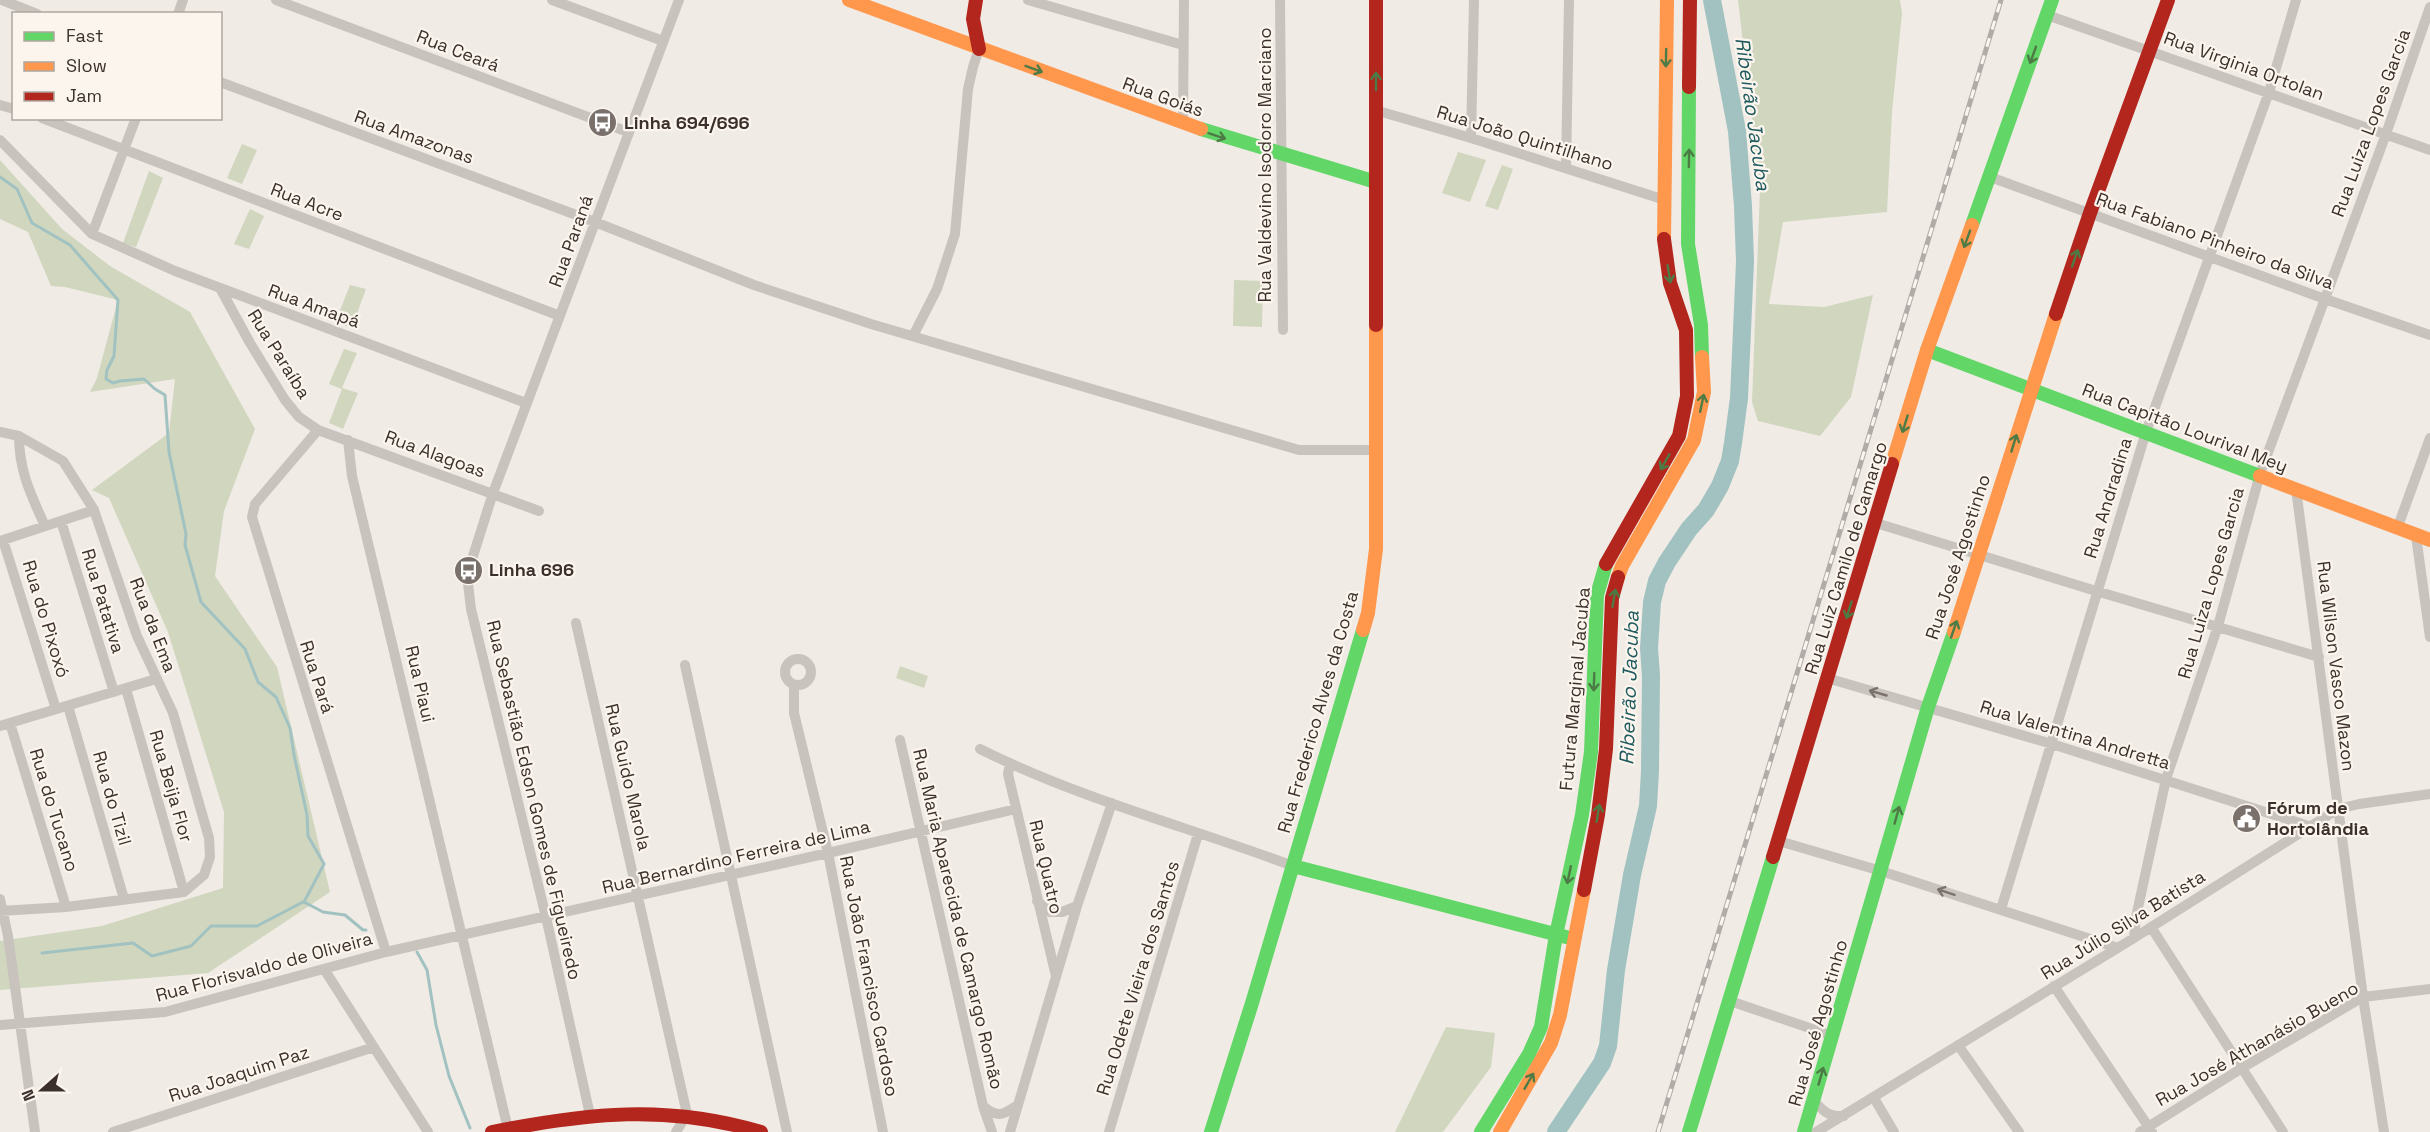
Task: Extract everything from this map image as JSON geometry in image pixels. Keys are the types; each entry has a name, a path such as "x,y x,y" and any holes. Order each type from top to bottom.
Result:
{"main road":[{"name":"Rua Goiás","path":"849,0 1183,124 1376,182"},
{"path":"976,0 973,19 979,49"},
{"name":"Rua Frederico Alves da Costa","path":"1211,1132 1368,613 1376,549 1376,0"},
{"name":"Futura Marginal Jacuba","path":"1481,1132 1524,1063 1541,1027 1556,935 1582,815 1591,752 1597,595 1606,564 1679,436 1687,396 1686,330 1670,283 1664,245 1667,0"},
{"name":"Futura Marginal Jacuba","path":"1500,1132 1551,1043 1560,1015 1598,815 1606,748 1612,598 1622,566 1694,440 1704,393 1701,325 1688,244 1690,0"},
{"name":"Rua Luiz Camilo de Camargo","path":"1689,1132 1927,350 2052,0"},
{"name":"Rua José Agostinho","path":"1804,1132 1928,707 1980,555 2031,388 2090,213 2168,0"},
{"path":"942,35 963,29 973,19"},
{"path":"1665,184 1688,186"},
{"path":"1665,216 1688,217"},
{"name":"Rua Capitão Lourival Mey","path":"1927,350 2430,540"},
{"path":"1293,866 1575,939"},
{"path":"492,1132 590,1116 687,1114 719,1119 760,1132"}],"street":[{"path":"2,0 32,12"},
{"name":"Rua Ceará","path":"276,0 628,132"},
{"path":"552,0 663,41"},
{"name":"Rua Paraná","path":"493,493 679,0"},
{"path":"1028,0 1183,45"},
{"path":"1183,124 1184,0"},
{"name":"Rua Valdevino Isodoro Marciano","path":"1280,0 1283,330"},
{"path":"1471,138 1474,0"},
{"path":"1566,168 1569,0"},
{"name":"Rua Andradina","path":"2001,909 2146,432 2269,92 2296,0"},
{"name":"Rua Luiza Lopes Garcia","path":"2134,939 2136,917 2166,779 2218,626 2260,474 2386,134 2430,7"},
{"name":"Rua Virginia Ortolan","path":"2047,15 2430,150"},
{"path":"913,336 937,289 956,234 968,90 972,67 979,49"},
{"name":"Rua Amazonas","path":"222,83 595,222 754,285 913,336 1299,450 1377,450"},
{"name":"Rua João Quintilhano","path":"1376,110 1665,200"},
{"name":"Rua Acre","path":"47,120 560,316"},
{"path":"0,140 92,234 135,120"},
{"name":"Rua Fabiano Pinheiro da Silva","path":"1990,177 2325,300 2430,335"},
{"name":"Rua Amapá","path":"92,234 220,288 526,403"},
{"name":"Rua Paraíba","path":"220,288 285,400 299,417 318,430"},
{"name":"Rua Alagoas","path":"318,430 539,511"},
{"name":"Rua Pará","path":"318,430 255,504 252,517 386,952"},
{"name":"Rua da Ema","path":"0,432 19,436 51,452 63,461 94,510 137,636 173,713 208,838 210,857 204,875 184,892"},
{"path":"19,436 19,459 45,526"},
{"path":"2397,529 2430,438"},
{"name":"Rua Piaui","path":"348,440 352,476 464,936 508,1129"},
{"name":"Rua Wilson Vasco Mazon","path":"2296,489 2363,997 2384,1132"},
{"name":"Rua Sebastião Edson Gomes de Figueiredo","path":"493,493 467,575 471,609 546,917 590,1116"},
{"path":"2,540 94,510"},
{"name":"Rua Patativa","path":"61,521 114,692"},
{"path":"1876,523 2319,657"},
{"path":"2416,536 2430,637"},
{"name":"Rua do Pixoxó","path":"2,540 56,709"},
{"name":"Rua Guido Marola","path":"576,623 687,1114"},
{"path":"685,665 787,1132"},
{"name":"Rua Valentina Andretta","path":"1827,678 2166,779 2312,827"},
{"path":"5,725 156,679"},
{"name":"Rua João Francisco Cardoso","path":"794,685 794,713 828,853 883,1132"},
{"name":"Rua Beija Flor","path":"126,689 184,892"},
{"name":"Rua do Tizil","path":"68,706 124,899"},
{"name":"Rua do Tucano","path":"5,725 66,907"},
{"name":"Rua Maria Aparecida de Camargo Romão","path":"900,740 983,1106 992,1132"},
{"path":"980,749 1010,764 1112,803 1293,866"},
{"name":"Rua Quatro","path":"1010,764 1008,774 1056,977"},
{"name":"Rua Júlio Silva Batista","path":"1816,1132 2134,939 2338,809 2430,794"},
{"path":"1010,1132 1077,906 1112,803"},
{"name":"Rua Bernardino Ferreira de Lima","path":"464,936 1016,809"},
{"name":"Rua Odete Vieira dos Santos","path":"1108,1132 1198,834"},
{"path":"1779,841 1881,871 2118,948"},
{"path":"35,1132 21,1025 1,907 66,907 184,892"},
{"path":"1037,901 1050,912 1062,912 1077,906"},
{"path":"2151,927 2283,1132"},
{"name":"Rua Florisvaldo de Oliveira","path":"0,1025 165,1012 386,952 464,936"},
{"path":"324,969 428,1132"},
{"path":"2054,986 2147,1130"},
{"name":"Rua José Athanásio Bueno","path":"2147,1130 2242,1068 2363,997 2430,989"},
{"path":"1730,1001 1833,1036"},
{"path":"1958,1045 2019,1132"},
{"name":"Rua Joaquim Paz","path":"113,1132 374,1047"},
{"path":"1874,1098 1893,1132"},
{"path":"1814,1101 1825,1113 1844,1116"},
{"name":"Rua Maria Aparecida de Camargo Romão","path":"983,1106 993,1114 999,1114 1018,1106"},
{"path":"676,1132 687,1114"}],"green space":[{"path":"1738,0 1900,0 1902,13 1892,112 1887,212 1783,222 1769,304 1824,307 1873,295 1851,397 1820,436 1758,421 1752,402 1760,189"},
{"path":"242,144 257,150 242,184 227,178"},
{"path":"1458,152 1486,160 1470,202 1442,193"},
{"path":"0,160 62,229 110,266 190,312 255,429 224,511 215,576 277,667 330,892 208,973 0,990 0,941 102,926 223,888 224,812 168,632 109,498 92,490 169,433 175,379 90,392 97,378 118,300 65,287 51,286 28,232 0,219"},
{"path":"1502,165 1513,169 1498,210 1485,206"},
{"path":"149,171 163,178 136,247 123,243"},
{"path":"250,209 264,216 249,249 234,244"},
{"path":"1234,280 1263,281 1262,327 1233,326"},
{"path":"350,285 366,289 352,327 335,323"},
{"path":"344,349 357,353 342,388 358,393 343,429 329,423 342,389 329,384"},
{"path":"900,666 928,676 924,688 896,678"},
{"path":"1446,1027 1495,1033 1491,1067 1443,1132 1395,1132"}],"waterway":[{"name":"Ribeirão Jacuba","path":"1556,1132 1602,1063 1608,1046 1616,970 1632,875 1648,806 1651,676 1649,648 1652,602 1657,581 1667,562 1689,529 1706,510 1720,486 1730,461 1733,443 1739,398 1745,261 1743,206 1737,131 1712,0"},
{"path":"0,177 17,189 32,223 70,245 118,300 114,356 107,370 106,379 113,383 144,379 165,395 169,452 186,534 185,545 201,602 245,649 258,682 276,697 290,728 307,815 308,836 324,864 304,902 323,912 345,915 366,930"},
{"path":"42,953 133,943 152,956 191,946 211,926 257,926 303,902"},
{"path":"417,952 427,970 436,1025 449,1076 470,1128"}],"railway":[{"path":"1658,1132 2001,0"}],"traffic: fast":[{"path":"1972,225 2052,0"},
{"path":"1689,87 1688,244 1701,325 1702,357"},
{"path":"1201,129 1376,182"},
{"path":"1927,350 2260,476"},
{"path":"1481,1132 1529,1054 1541,1027 1556,935 1582,815 1591,752 1597,595 1606,564"},
{"path":"1211,1132 1252,1003 1363,630"},
{"path":"1804,1132 1928,707 1954,632"},
{"path":"1689,1132 1773,857"},
{"path":"1293,866 1566,937"}],"traffic: slow":[{"path":"849,0 1201,129"},
{"path":"1664,239 1667,0"},
{"path":"1892,464 1927,350 1972,225"},
{"path":"1954,632 2056,314"},
{"path":"1363,630 1368,613 1376,549 1376,325"},
{"path":"1618,577 1622,566 1694,440 1704,392 1702,357"},
{"path":"2260,476 2430,540"},
{"path":"1500,1132 1551,1043 1560,1015 1584,890"}],"traffic: jam":[{"path":"976,0 973,19 979,49"},
{"path":"1376,0 1376,325"},
{"path":"1689,87 1690,0"},
{"path":"2056,314 2090,213 2168,0"},
{"path":"1606,564 1679,436 1687,396 1686,330 1670,283 1664,239"},
{"path":"1773,857 1892,464"},
{"path":"1584,890 1598,815 1606,749 1612,598 1618,577"},
{"path":"492,1132 561,1120 627,1114 693,1118 761,1132"}],"place":[{"name":"Linha 694/696","path":"603,123"},
{"name":"Linha 696","path":"468,570"},
{"name":"Fórum de Hortolândia","path":"2246,818"}]}
